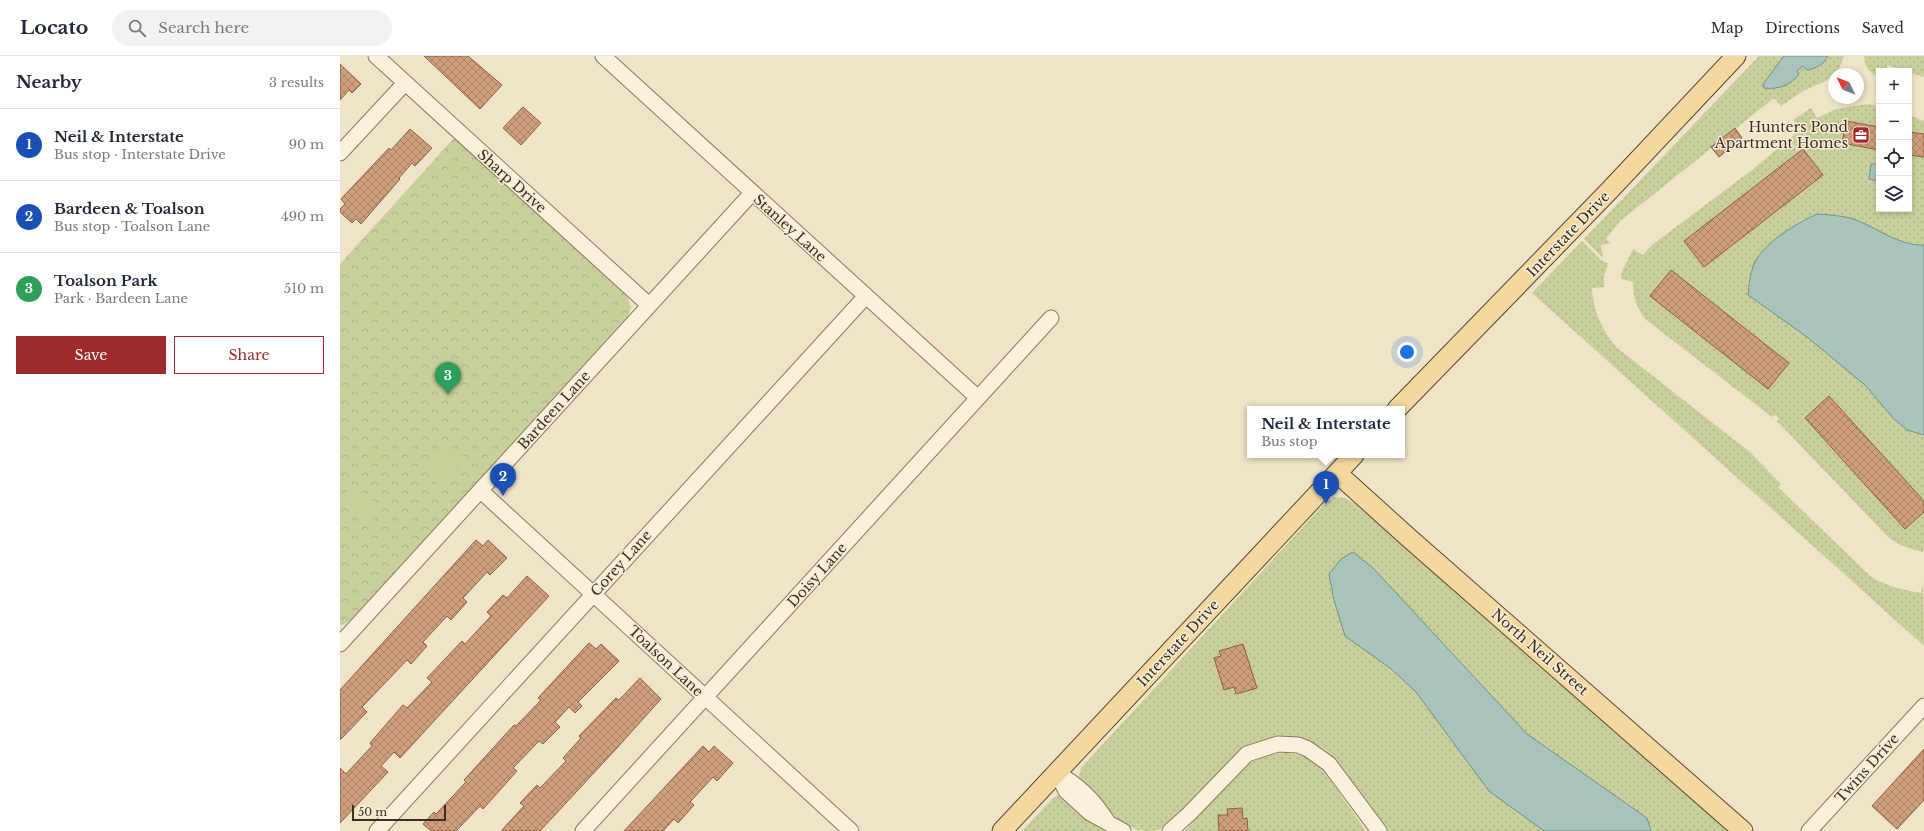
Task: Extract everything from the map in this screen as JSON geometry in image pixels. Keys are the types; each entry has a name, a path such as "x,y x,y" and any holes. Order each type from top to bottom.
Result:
{"main road":[{"name":"Interstate Drive","path":"1400,406 1607,193 1736,56"},
{"name":"Interstate Drive","path":"1002,831 1351,458"},
{"name":"North Neil Street","path":"1337,473 1743,831"}],"street":[{"name":"Sharp Drive","path":"376,56 649,305"},
{"name":"Stanley Lane","path":"603,56 978,398"},
{"path":"340,153 405,82"},
{"name":"Bardeen Lane","path":"340,643 481,491 752,193"},
{"name":"Corey Lane","path":"377,831 866,296"},
{"name":"Doisy Lane","path":"583,831 1051,318"},
{"name":"Toalson Lane","path":"481,491 851,831"},
{"name":"Twins Drive","path":"1809,831 1924,706"},
{"path":"1170,831 1189,814 1247,754 1278,744 1298,745 1308,749 1329,764 1379,831"},
{"path":"1057,773 1074,783 1092,799 1108,822 1123,831"}],"green space":[{"path":"1759,56 1844,56 1839,68 1828,68 1828,80 1803,91 1781,106 1774,98 1619,222 1606,239 1611,243 1601,245 1603,258 1584,239"},
{"path":"1864,56 1924,56 1924,77 1912,73 1912,68 1896,68 1887,65 1886,68 1876,68 1876,75 1868,69"},
{"path":"1868,104 1876,105 1876,212 1912,212 1912,116 1924,121 1924,549 1922,552 1900,545 1888,537 1777,421 1779,418 1775,415 1772,417 1645,319 1639,310 1636,301 1633,282 1621,279 1622,271 1633,249 1643,255 1652,245 1752,170 1801,129 1793,120 1811,108 1817,118 1836,109"},
{"path":"454,138 627,296 631,307 628,316 351,620 343,625 340,625 340,264"},
{"path":"1582,241 1602,261 1608,263 1604,277 1604,287 1592,288 1594,305 1599,320 1606,334 1616,347 1751,453 1781,484 1778,487 1870,576 1895,587 1921,593 1923,582 1924,646 1532,293"},
{"path":"447,450 459,452 465,457 439,486 432,475 432,460 435,456"},
{"path":"353,484 381,509 367,526 340,503 340,499"},
{"path":"1334,497 1346,498 1355,504 1730,831 1387,831 1346,773 1331,755 1311,742 1282,738 1269,739 1248,747 1229,762 1169,825 1158,830 1148,831 1138,830 1121,822 1083,785 1079,775 1081,768 1324,504"},
{"path":"1287,753 1304,756 1322,768 1366,831 1185,831 1245,766 1265,756"},
{"path":"1058,795 1063,795 1108,831 1022,831 1053,798"}],"water":[{"path":"1784,56 1828,56 1822,64 1814,68 1807,70 1803,66 1797,71 1799,74 1796,78 1784,86 1764,88 1763,84"},
{"path":"1871,164 1876,164 1876,180 1869,179"},
{"path":"1817,214 1847,217 1900,241 1916,245 1924,245 1924,435 1907,430 1893,418 1865,385 1807,337 1748,295 1754,264 1765,248 1790,228"},
{"path":"1353,552 1373,568 1527,734 1647,818 1651,831 1544,831 1489,791 1416,692 1390,668 1345,636 1334,600 1329,574 1341,559"}],"building":[{"path":"424,56 468,56 502,85 480,109"},
{"path":"340,64 361,84 352,93 349,90 340,100"},
{"path":"523,107 541,123 521,145 503,128"},
{"name":"Hunters Pond Apartment Homes","path":"1846,121 1876,126 1876,149 1842,143"},
{"path":"1735,128 1742,138 1719,157 1711,147"},
{"path":"410,129 432,148 415,166 412,163 361,224 356,219 352,223 340,212 340,209 345,204 341,199 389,148 391,150"},
{"path":"1912,132 1924,134 1924,157 1912,155"},
{"path":"1803,149 1823,175 1704,267 1684,241"},
{"path":"1671,270 1789,363 1768,389 1650,296"},
{"path":"1829,396 1924,501 1924,512 1905,529 1805,418"},
{"path":"476,540 483,546 488,540 507,558 490,575 487,572 463,598 467,602 451,620 447,616 423,642 427,646 411,664 407,660 362,707 367,712 340,740 340,690"},
{"path":"527,576 549,596 400,758 394,752 381,766 388,772 340,823 340,768 346,774 372,746 370,743 403,705 407,708 432,682 427,678 462,641 465,644 491,616 487,612 503,595 507,598"},
{"path":"589,643 596,649 601,644 619,661 578,702 582,706 575,713 569,707 555,722 560,727 543,744 539,741 513,768 517,771 483,809 480,806 456,831 431,831 423,824 434,812 436,814 466,782 464,780 514,725 516,726 541,700 538,698"},
{"path":"1243,644 1257,688 1236,694 1234,687 1224,690 1214,658 1221,656 1219,651"},
{"path":"640,678 661,699 616,749 540,831 501,831 524,806 520,803 537,785 540,788 566,761 563,758 581,738 579,736 616,698 619,700"},
{"path":"703,746 709,752 714,746 733,763 717,781 713,777 690,802 694,805 678,823 674,819 663,831 624,831"},
{"path":"1924,749 1924,800 1897,829 1872,806"},
{"path":"1242,808 1243,819 1247,818 1248,831 1219,831 1218,815 1228,815 1227,809"}],"place":[{"name":"Hunters Pond Apartment Homes","path":"1861,135"},
{"name":"Toalson Park","path":"448,395"},
{"name":"Bardeen & Toalson","path":"503,496"},
{"name":"Neil & Interstate","path":"1326,504"}]}
